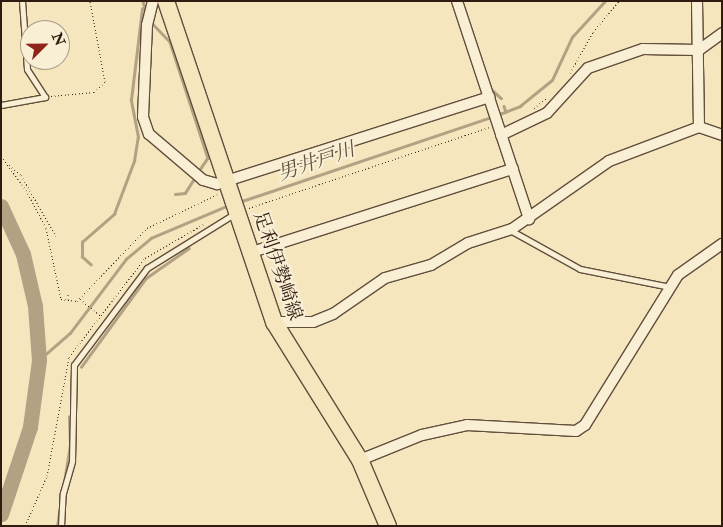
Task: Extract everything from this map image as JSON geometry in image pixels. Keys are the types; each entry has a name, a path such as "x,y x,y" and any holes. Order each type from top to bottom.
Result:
{"main road":[{"name":"足利伊勢崎線","path":"166,1 227,189 238,212 249,253 274,322 360,460 388,526"}],"street":[{"path":"153,1 147,25 144,117 149,134 203,180 227,189 489,98"},
{"path":"457,1 489,98 495,124 501,135 529,219"},
{"path":"697,1 699,127"},
{"path":"501,135 546,113 588,68 643,49 699,50 722,33"},
{"path":"274,322 319,320 384,278 431,265 468,243 510,230 529,219 599,166 699,127 722,135"},
{"path":"249,253 512,169"},
{"path":"360,460 422,435 467,425 576,432 585,425 670,287 685,269 722,244"}],"lane":[{"path":"1,105 45,97 27,69 22,1"},
{"path":"61,526 62,493 72,461 74,365 148,268 238,212"},
{"path":"510,230 580,270 670,287"}],"path":[{"path":"45,97 94,92 105,82 90,1"},
{"path":"568,76 593,32 619,1"},
{"path":"527,112 554,92"},
{"path":"238,212 495,124"},
{"path":"1,156 40,214 53,250 61,299 79,298 147,228 169,214 227,189"},
{"path":"8,164 22,174 56,236"},
{"path":"68,293 68,300"},
{"path":"25,526 47,476 69,357 98,313 79,298"}],"waterway":[{"path":"143,1 147,16"},
{"name":"男井戸川","path":"497,115 520,106 552,80 572,37 605,1"},
{"path":"91,265 82,257 82,242 114,214 134,161 138,137 131,100 142,9"},
{"path":"151,22 170,42 208,158 198,173"},
{"path":"490,88 501,98"},
{"name":"男井戸川","path":"504,106 506,112"},
{"name":"男井戸川","path":"239,202 492,117"},
{"path":"175,194 185,193 195,177"},
{"name":"男井戸川","path":"39,360 70,333 126,259 151,238 229,205"},
{"name":"男井戸川","path":"1,206 23,254 35,306 39,360 30,427 1,514"},
{"path":"81,367 146,278 189,248"},
{"path":"57,526 70,445 69,417"}]}
